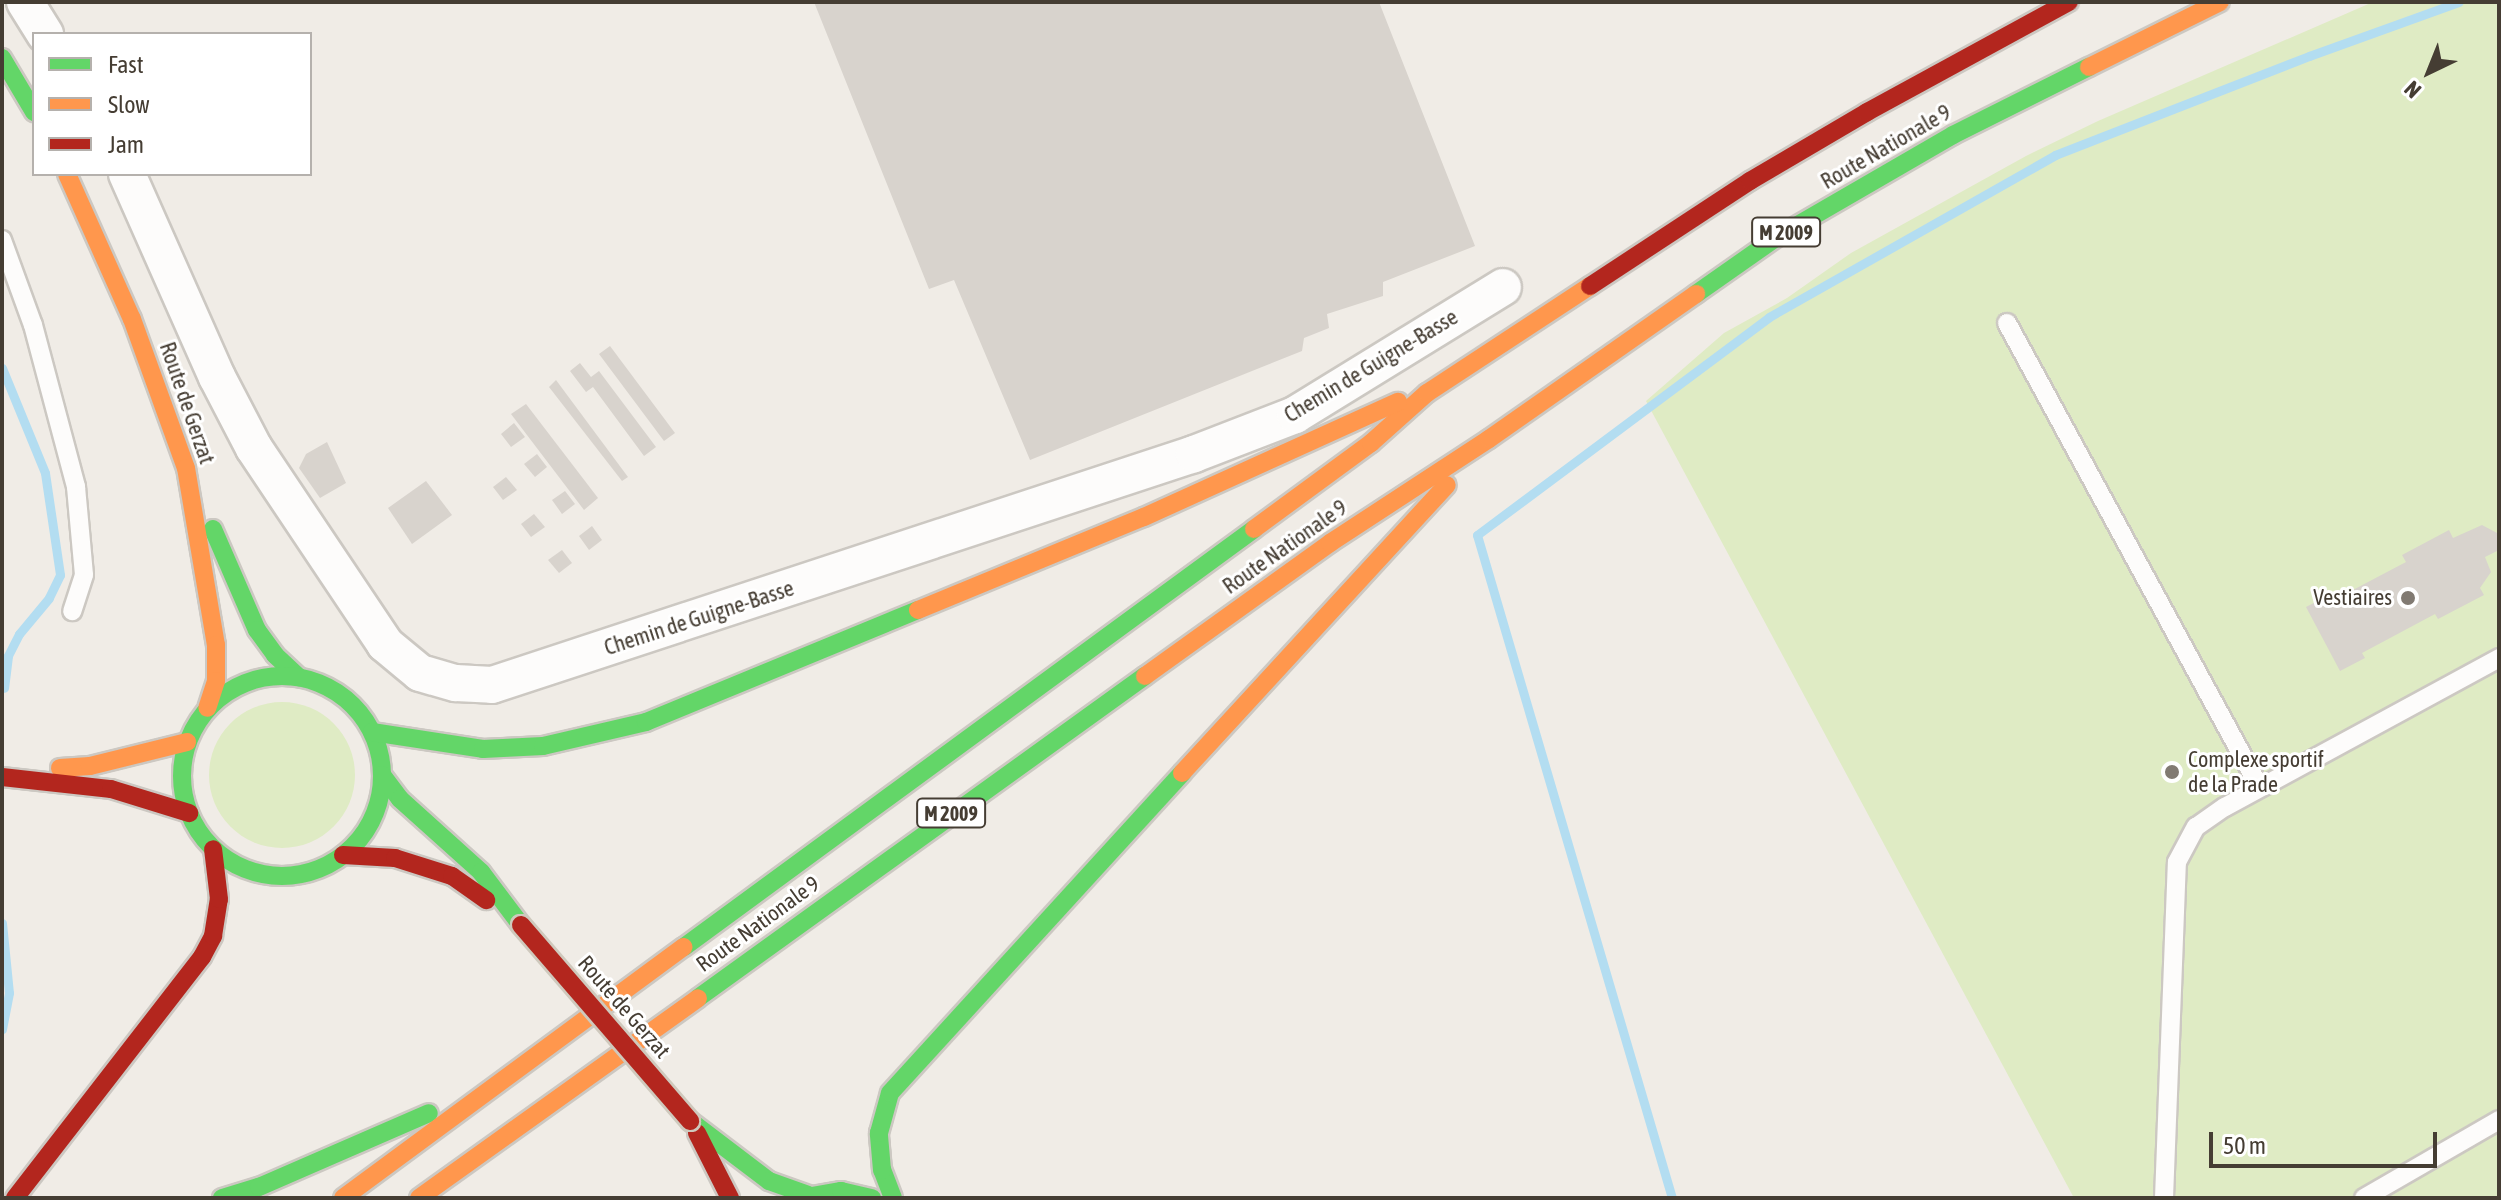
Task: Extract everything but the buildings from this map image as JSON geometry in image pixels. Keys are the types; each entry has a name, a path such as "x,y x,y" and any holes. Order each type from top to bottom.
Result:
{"main road":[{"name":"Route Nationale 9","path":"343,1198 490,1087 1371,443 1427,393 1750,181 1867,112 2069,2"},
{"name":"Route Nationale 9","path":"419,1198 1304,562 1489,439 1777,237 1953,135 2220,2"},
{"path":"2,58 32,109"},
{"name":"Route de Gerzat","path":"68,176 132,319 186,468 216,645 216,681 207,708"},
{"path":"372,732 483,749 543,746 646,722 1144,517 1380,407 1427,393"},
{"path":"893,1198 882,1170 879,1133 890,1093 978,993 1489,439"},
{"path":"186,468 257,630 275,655 299,677"},
{"path":"265,676 299,677 329,687 354,706 372,732 382,775 377,806 364,833 343,855 319,869 291,875 263,874 237,865 213,849 189,813 182,789 182,765 187,742 207,708 234,687 265,676"},
{"path":"2,775 90,766 187,742"},
{"path":"2,775 111,789 189,813"},
{"name":"Route de Gerzat","path":"382,775 400,799 481,872 521,925 690,1121 769,1181 804,1196"},
{"path":"15,1198 202,957 213,936 219,899 213,849"},
{"name":"Route de Gerzat","path":"343,855 395,858 452,876 521,925"},
{"path":"222,1198 259,1187 490,1087"},
{"name":"Route de Gerzat","path":"690,1121 730,1198"},
{"path":"804,1196 841,1191 872,1198"}],"street":[{"path":"25,2 44,32"},
{"name":"Chemin de Guigne-Basse","path":"128,176 217,377 254,448 385,644 420,673 456,683 492,685 1194,454 1295,415 1503,287"}],"lane":[{"path":"2,240 33,325 76,487 84,575 72,611"},
{"path":"2007,323 2260,788"},
{"path":"2164,1198 2177,862 2196,827 2260,788 2499,658"},
{"path":"2364,1198 2499,1120"}],"green space":[{"name":"Complexe sportif de la Prade","path":"2373,2 2499,2 2499,1198 2074,1198 1646,401 1724,333 1787,298 1851,253 2026,156 2098,121"},
{"path":"282,702 310,708 334,723 349,747 355,775 349,803 334,827 310,842 282,848 254,842 230,827 215,803 209,775 215,747 230,723 254,708"}],"waterway":[{"path":"1672,1198 1477,535 1769,317 2055,155 2309,56 2459,2"},
{"path":"2,368 45,473 60,575 49,598 19,634 8,656 4,688"},
{"path":"2,923 9,993 2,1029"}],"traffic: fast":[{"path":"2,58 32,109"},
{"path":"1696,294 1777,237 1953,135 2089,67"},
{"path":"213,529 257,630 275,655 299,677"},
{"path":"684,947 1254,529"},
{"path":"372,732 483,749 543,746 646,722 918,610"},
{"path":"282,676 320,684 352,706 374,738 382,776 374,814 352,846 320,868 282,876 244,868 212,846 190,814 182,776 190,738 212,706 244,684 282,676"},
{"path":"698,998 1145,676"},
{"path":"893,1198 882,1170 879,1133 890,1093 1182,773"},
{"path":"382,775 400,799 481,872 521,925"},
{"path":"222,1198 259,1187 429,1113"},
{"path":"690,1121 769,1181 808,1195"},
{"path":"800,1198 841,1191 872,1198"}],"traffic: slow":[{"path":"2089,67 2220,2"},
{"path":"68,176 132,319 186,468 216,645 216,681 207,708"},
{"path":"1254,529 1371,443 1427,393 1590,286"},
{"path":"1145,676 1330,543 1489,439 1696,294"},
{"path":"918,610 1144,517 1398,402"},
{"path":"1182,773 1447,485"},
{"path":"60,768 90,766 187,742"},
{"path":"343,1198 684,947"},
{"path":"419,1198 698,998"}],"traffic: jam":[{"path":"1590,286 1750,181 1867,112 2069,2"},
{"path":"2,777 111,789 189,813"},
{"path":"15,1198 202,957 213,936 219,899 213,849"},
{"path":"343,855 395,858 452,876 486,900"},
{"path":"521,925 690,1121"},
{"path":"697,1133 730,1198"}],"place":[{"name":"Vestiaires","path":"2408,598"},
{"name":"Complexe sportif de la Prade","path":"2172,772"}]}
